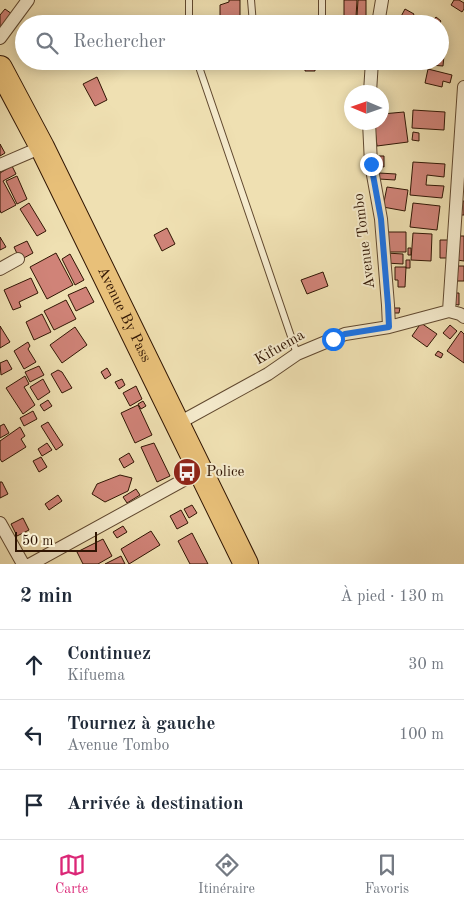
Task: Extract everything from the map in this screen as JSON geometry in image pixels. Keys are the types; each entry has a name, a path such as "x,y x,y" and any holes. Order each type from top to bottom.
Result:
{"highway":[{"name":"Avenue By Pass","path":"0,68 42,147 246,564"}],"street":[{"path":"17,15 28,0"},
{"path":"380,15 382,0"},
{"path":"0,38 15,18"},
{"path":"370,85 371,70"},
{"path":"464,87 450,311 464,317"},
{"name":"Avenue Tombo","path":"369,130 371,164 381,219 389,327"},
{"path":"0,165 42,147"},
{"path":"0,268 18,260"},
{"name":"Kifuema","path":"177,424 268,374 297,354 345,334 389,327 450,311"},
{"path":"31,564 200,471"},
{"path":"0,522 23,564"}],"lane":[{"path":"189,0 190,15"},
{"path":"251,0 252,15"},
{"path":"322,0 322,15"},
{"path":"200,70 297,354"}],"building":[{"path":"229,0 240,0 240,15 220,15 220,5 229,2"},
{"path":"344,0 357,0 356,15 344,15"},
{"path":"358,0 366,0 366,15 357,15"},
{"path":"454,0 464,3 462,12 451,5"},
{"path":"5,9 12,14 0,28 0,15"},
{"path":"405,9 414,14 414,15 402,15"},
{"path":"428,70 452,75 450,83 443,81 442,87 425,83"},
{"path":"97,77 107,100 95,106 83,84"},
{"path":"413,110 445,112 444,130 412,128"},
{"path":"404,112 408,142 377,146 375,130 389,130 389,113"},
{"path":"413,132 419,133 419,141 412,140"},
{"path":"0,144 5,153 0,156"},
{"path":"378,156 384,156 384,167 378,166"},
{"path":"413,162 445,164 444,177 427,175 426,185 444,186 442,198 410,195"},
{"path":"12,166 16,174 3,181 16,205 1,213 0,173"},
{"path":"379,173 396,174 395,180 379,179"},
{"path":"17,176 27,199 17,204 6,181"},
{"path":"387,187 408,190 405,211 383,207"},
{"path":"463,201 464,215 461,215"},
{"path":"29,203 46,231 37,236 20,209"},
{"path":"413,203 440,206 437,230 410,227"},
{"path":"167,228 175,244 162,251 154,235"},
{"path":"385,232 406,232 406,252 384,252"},
{"path":"413,233 432,234 431,261 411,260"},
{"path":"458,236 464,236 464,261 457,260"},
{"path":"0,237 6,247 0,250"},
{"path":"440,240 448,240 447,258 440,258"},
{"path":"27,241 33,253 20,260 14,247"},
{"path":"408,248 411,248 411,255 408,255"},
{"path":"56,253 73,285 47,299 30,267"},
{"path":"386,253 403,254 403,264 386,263"},
{"path":"70,254 84,280 75,285 62,259"},
{"path":"406,260 410,260 410,268 406,268"},
{"path":"458,266 464,266 464,281 457,281"},
{"path":"395,267 406,267 405,287 398,287 398,280 395,280"},
{"path":"323,272 328,286 307,294 301,280"},
{"path":"31,278 38,293 19,302 21,307 13,310 4,290"},
{"path":"86,287 94,302 76,311 68,295"},
{"path":"452,293 459,293 459,305 452,304"},
{"path":"66,300 76,319 54,330 44,311"},
{"path":"394,308 400,308 399,313 394,313"},
{"path":"42,314 51,332 34,340 26,322"},
{"path":"421,323 437,334 427,347 412,336"},
{"path":"450,325 457,331 450,339 443,333"},
{"path":"0,326 10,342 0,348"},
{"path":"75,327 87,345 62,363 50,345"},
{"path":"461,331 464,334 464,363 447,351"},
{"path":"28,342 30,346 28,349 36,362 24,369 14,351"},
{"path":"438,351 443,354 441,358 435,355"},
{"path":"7,360 12,369 1,375 0,363"},
{"path":"39,366 44,375 30,382 25,372"},
{"path":"107,368 111,375 105,379 101,372"},
{"path":"58,370 62,372 72,388 62,393 51,374"},
{"path":"25,376 29,384 24,387 35,405 23,414 6,388"},
{"path":"43,379 50,392 38,400 30,387"},
{"path":"122,379 125,385 119,389 115,382"},
{"path":"136,386 142,399 130,406 123,393"},
{"path":"48,400 52,406 44,411 40,405"},
{"path":"143,401 146,406 141,409 138,404"},
{"path":"138,405 152,435 135,443 121,413"},
{"path":"33,411 37,419 24,426 20,418"},
{"path":"48,422 63,445 56,450 41,426"},
{"path":"4,424 9,433 0,438 0,426"},
{"path":"20,427 25,436 21,439 26,447 2,462 0,459 0,441"},
{"path":"47,443 52,450 42,456 38,449"},
{"path":"154,443 170,476 157,482 141,447"},
{"path":"129,453 134,462 124,468 119,459"},
{"path":"41,457 47,467 39,472 33,461"},
{"path":"120,475 132,478 128,491 105,502 92,494 97,484"},
{"path":"0,482 2,482 8,494 0,498"},
{"path":"136,489 140,495 127,503 123,497"},
{"path":"58,495 62,501 49,510 45,504"},
{"path":"192,505 197,513 189,518 184,509"},
{"path":"181,510 188,523 177,529 170,516"},
{"path":"23,518 29,530 17,536 11,524"},
{"path":"123,526 127,532 117,538 113,532"},
{"path":"151,531 160,545 129,564 121,549"},
{"path":"192,533 208,564 190,564 178,541"},
{"path":"103,539 112,556 98,564 83,564 77,552"},
{"path":"121,556 125,564 105,564"}],"place":[{"name":"Police","path":"187,472"}],"route":[{"path":"333,339 345,334 389,327 381,219 371,164"}]}
